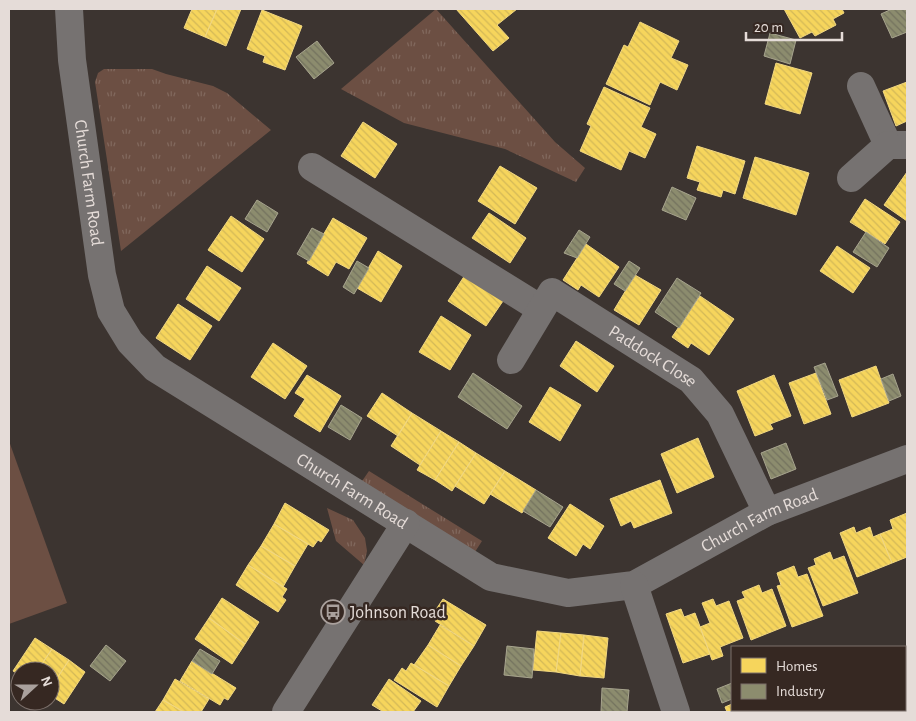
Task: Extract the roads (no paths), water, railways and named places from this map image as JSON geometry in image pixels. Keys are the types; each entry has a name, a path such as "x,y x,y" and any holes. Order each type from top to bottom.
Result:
{"street":[{"name":"Church Farm Road","path":"69,9 72,60 82,141 102,275 111,311 130,342 155,368 491,577 568,593 634,585 766,512 907,459"},
{"path":"851,178 898,145 861,86"},
{"path":"312,167 542,309"},
{"name":"Paddock Close","path":"511,360 552,292 691,380 720,414 766,512"},
{"path":"286,712 406,523"},
{"path":"634,585 676,712"}],"place":[{"name":"Johnson Road","path":"333,612"}]}
